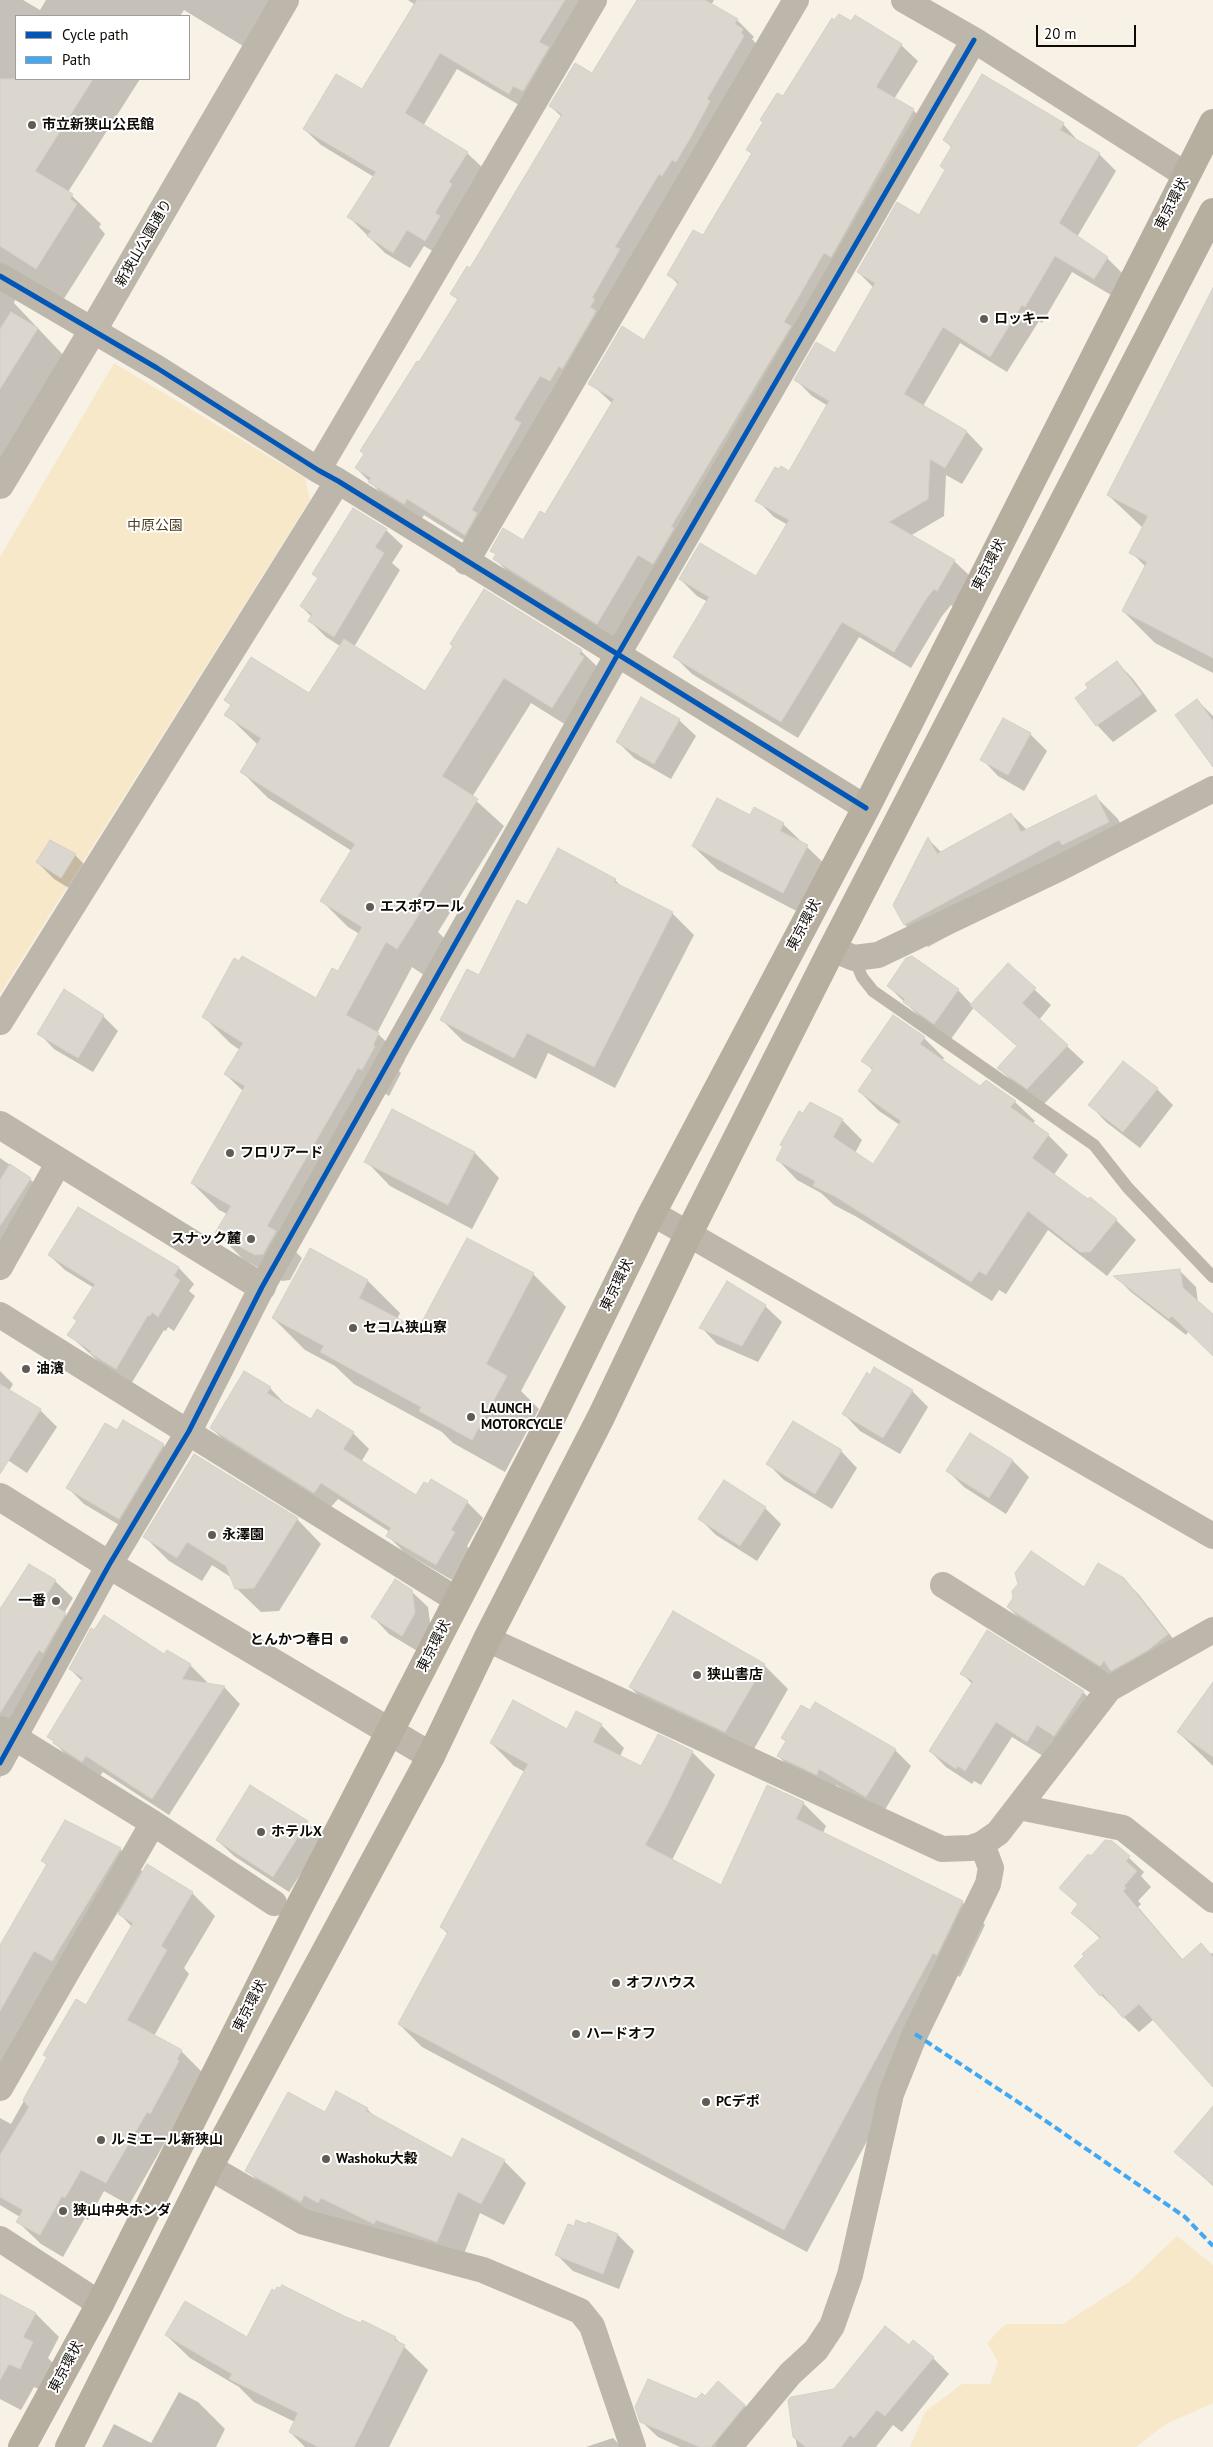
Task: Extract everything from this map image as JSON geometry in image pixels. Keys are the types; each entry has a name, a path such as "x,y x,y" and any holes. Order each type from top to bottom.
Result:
{"highway":[{"name":"東京環状","path":"22,2447 100,2304 390,1730 550,1421 652,1213 866,808 1213,123"},
{"path":"69,2447 209,2167 431,1756 487,1639 601,1417 689,1234 843,954 1213,212"}],"street":[{"name":"新狭山公園通り","path":"0,484 93,330 285,0"},
{"path":"0,1022 328,475 594,0"},
{"path":"466,562 796,0"},
{"path":"904,0 974,40 1186,175"},
{"path":"0,1762 7,1733 189,1431 262,1287 618,654 974,40"},
{"path":"0,276 93,330 866,808"},
{"path":"843,954 878,955 1060,868 1213,789"},
{"path":"0,1125 262,1287"},
{"path":"0,1267 59,1162"},
{"path":"652,1213 1213,1536"},
{"path":"0,1315 189,1431 457,1600"},
{"path":"0,1497 109,1565 431,1756"},
{"path":"943,1585 1109,1689"},
{"path":"487,1639 942,1849 971,1848 982,1844 998,1833 1109,1689 1213,1630"},
{"path":"7,1733 153,1823 274,1903"},
{"path":"1019,1808 1123,1828 1213,1900"},
{"path":"0,2088 153,1823"},
{"path":"729,2447 790,2374 816,2350 832,2326 850,2275 891,2094 915,2034 988,1884 992,1868 982,1844"},
{"path":"209,2167 304,2222 482,2270 580,2311 592,2326 632,2447"},
{"path":"0,2239 100,2304"}],"lane":[{"path":"843,954 873,991 1094,1145 1128,1188 1213,1277"}],"green space":[{"name":"中原公園","path":"114,363 305,478 310,500 0,994 0,557"},
{"path":"1177,2236 1213,2265 1213,2403 1166,2424 1136,2447 910,2447 925,2412 962,2384 990,2384 998,2362 987,2343 1006,2324 1063,2324 1130,2281"}],"building":[{"path":"417,0 565,0 539,42 549,47 523,91 513,86 509,94 440,53 405,113 468,152 449,182 452,184 435,213 440,216 425,241 407,230 393,253 367,236 371,231 347,217 376,172 303,129 336,74 362,89"},
{"path":"637,0 705,0 738,19 735,24 743,29 741,33 744,36 707,99 710,101 676,162 672,160 662,176 659,174 615,247 620,249 592,298 595,299 590,307 596,311 562,369 559,366 550,381 540,376 514,419 521,423 472,510 477,513 465,535 407,499 404,504 368,482 371,478 355,468 364,454 360,451 458,299 450,294 467,266 470,268 562,114 549,106 575,63 592,73"},
{"path":"839,14 851,21 855,15 902,44 876,87 914,109 831,257 824,253 784,322 791,326 675,520 671,527 674,528 653,564 638,555 597,624 493,559 496,554 490,551 503,528 523,540 540,511 545,514 614,399 588,384 622,326 644,340 679,282 667,275 693,230 703,235 752,153 746,150 763,122 760,120 777,93 783,96 832,18 834,20"},
{"path":"982,74 1064,123 1060,130 1100,153 1059,223 1108,257 1094,279 1055,256 1025,307 1022,305 990,357 943,327 904,394 967,431 945,468 930,459 928,499 889,522 955,560 937,591 934,589 926,599 894,652 842,622 781,722 673,657 709,597 679,579 700,543 756,576 789,520 755,501 775,467 779,469 781,466 789,471 829,401 794,380 816,342 835,353 875,283 857,272 897,202 919,215 945,170 940,166 952,146 943,140"},
{"name":"市立新狭山公民館","path":"0,79 92,80 35,171 73,194 70,199 77,204 36,269 0,246"},
{"path":"1213,288 1213,658 1122,611 1147,562 1129,553 1148,516 1107,495"},
{"path":"11,312 38,328 0,389 0,329"},
{"path":"353,508 387,529 375,547 384,553 334,637 308,621 312,614 300,606 318,578 312,574"},
{"path":"484,589 582,650 579,654 584,657 552,708 504,678 442,776 478,799 411,907 420,913 397,949 386,942 346,1015 379,1033 373,1045 375,1046 362,1070 358,1068 267,1226 276,1231 263,1254 255,1255 215,1233 231,1206 191,1183 245,1086 224,1074 243,1043 202,1017 234,958 239,961 242,956 316,998 332,968 338,971 362,927 320,901 355,844 240,772 261,738 224,715 231,705 224,700 251,657 309,693 344,639 425,691 453,646 450,644"},
{"path":"1117,661 1142,694 1096,726 1075,698 1088,688 1085,684"},
{"path":"641,697 680,719 654,764 616,742"},
{"path":"1197,699 1213,721 1213,767 1175,715"},
{"path":"1003,718 1031,733 1008,775 980,760"},
{"path":"1096,795 1109,822 1062,845 1059,840 904,925 893,905 928,837 937,854 1011,813 1021,832"},
{"path":"717,798 750,815 754,807 784,823 780,831 808,845 783,893 692,846"},
{"path":"50,840 76,854 61,878 36,862"},
{"path":"558,848 616,879 614,882 673,912 594,1067 527,1033 514,1058 440,1020 467,969 479,975 517,900 527,905"},
{"path":"912,956 959,989 934,1024 903,1002 905,999 887,986 906,958"},
{"path":"1008,963 1036,988 1022,1003 1068,1045 1027,1089 997,1068 1017,1046 970,1005"},
{"path":"64,989 104,1015 78,1058 37,1034"},
{"path":"893,1015 925,1037 920,1044 980,1086 986,1080 1016,1101 1010,1107 1049,1134 1032,1158 1088,1199 1090,1197 1117,1219 1090,1252 1080,1252 1028,1211 986,1275 979,1271 971,1282 836,1197 813,1186 815,1181 776,1160 783,1146 780,1145 799,1111 803,1113 810,1102 843,1119 833,1137 873,1164 901,1121 858,1091 873,1069 861,1061"},
{"path":"1123,1061 1158,1088 1123,1132 1088,1105"},
{"path":"392,1109 475,1152 448,1205 364,1162"},
{"path":"10,1164 31,1178 0,1226 0,1180"},
{"path":"78,1207 179,1267 174,1276 180,1280 158,1317 152,1312 150,1316 148,1315 116,1369 90,1353 91,1351 67,1335 77,1321 73,1318 95,1284 48,1255"},
{"path":"467,1238 534,1273 486,1364 507,1376 472,1440 419,1411 421,1407 320,1352 324,1346 272,1318 310,1248 368,1280 359,1298 418,1329"},
{"path":"1180,1269 1183,1288 1213,1314 1213,1356 1172,1316 1169,1319 1113,1276"},
{"path":"727,1281 766,1305 742,1346 699,1328"},
{"path":"874,1367 913,1390 883,1438 842,1414 867,1372 870,1375"},
{"path":"244,1371 271,1387 267,1393 311,1419 317,1409 354,1432 343,1449 416,1495 424,1482 428,1484 431,1479 468,1501 451,1530 455,1532 436,1565 386,1536 391,1528 321,1483 314,1493 210,1428"},
{"path":"0,1384 41,1409 0,1474"},
{"path":"123,1420 164,1444 119,1519 66,1488 105,1423 117,1430"},
{"path":"793,1421 842,1450 815,1494 766,1464"},
{"path":"970,1433 1013,1460 989,1498 946,1471"},
{"path":"194,1454 298,1518 254,1588 235,1589 226,1566 187,1542 177,1558 143,1537"},
{"path":"724,1480 766,1507 740,1546 698,1519"},
{"path":"1031,1551 1084,1587 1098,1563 1124,1578 1168,1634 1148,1650 1111,1671 1104,1661 1100,1666 1007,1607 1013,1598 1012,1591 1018,1584 1015,1573"},
{"path":"29,1564 56,1580 44,1599 66,1613 43,1653 39,1650 0,1713 0,1609"},
{"path":"395,1579 412,1590 415,1613 402,1636 371,1617"},
{"name":"狭山書店","path":"673,1611 765,1664 725,1732 629,1687"},
{"path":"104,1615 164,1654 167,1650 191,1664 182,1679 225,1686 152,1799 86,1756 82,1762 47,1737 83,1678 69,1669 91,1628 94,1630"},
{"path":"987,1630 1084,1691 1054,1736 1037,1725 1027,1742 996,1722 965,1771 958,1766 956,1769 929,1751 973,1681 960,1674"},
{"path":"1213,1682 1213,1757 1177,1732"},
{"path":"513,1700 567,1729 576,1711 602,1724 593,1742 641,1766 658,1734 693,1751 645,1845 721,1885 767,1785 804,1802 796,1819 963,1901 937,1955 933,1953 784,2230 398,2024 448,1932 440,1927 528,1764 490,1743"},
{"path":"815,1702 896,1749 866,1797 819,1769 817,1775 777,1756 786,1741 781,1738 801,1705 810,1710"},
{"name":"ホテルX","path":"250,1785 308,1821 273,1877 216,1840"},
{"path":"65,1820 121,1848 52,1961 34,1951 0,2011 0,1945 47,1864 41,1861"},
{"path":"1105,1840 1112,1841 1130,1856 1126,1861 1137,1871 1124,1886 1126,1888 1123,1891 1182,1960 1201,1943 1213,1957 1213,2087 1139,2004 1123,2018 1103,1994 1100,1996 1074,1966 1084,1956 1082,1954 1101,1937 1071,1913 1078,1904 1059,1888 1088,1854 1091,1856"},
{"path":"147,1864 193,1892 161,1946 167,1950 127,2020 182,2050 177,2059 179,2061 150,2114 147,2112 106,2183 81,2170 65,2198 62,2196 40,2235 16,2222 23,2210 0,2197 0,2155 29,2107 23,2100 47,2057 43,2055 76,1999 86,2005 133,1923 118,1914"},
{"name":"Washoku大穀","path":"336,2091 368,2108 366,2111 452,2158 462,2138 505,2160 481,2204 458,2192 437,2242 376,2220 374,2224 321,2198 318,2203 304,2195 301,2202 245,2171 288,2092 325,2112"},
{"path":"1213,2106 1213,2185 1174,2152"},
{"path":"576,2220 586,2224 588,2222 618,2234 603,2274 555,2255 568,2224 574,2226"},
{"path":"282,2285 346,2317 361,2323 362,2320 396,2337 394,2340 405,2345 354,2447 318,2447 289,2432 298,2413 229,2379 232,2374 165,2335 185,2301 247,2337 272,2289 275,2291 277,2287 280,2288"},
{"path":"0,2294 36,2313 23,2337 33,2342 20,2369 9,2364 0,2380"},
{"path":"885,2326 909,2345 913,2340 934,2357 885,2416 877,2410 854,2438 850,2435 841,2447 806,2447 793,2437 788,2400 791,2397 834,2389"},
{"path":"648,2379 696,2399 702,2393 705,2396 718,2381 745,2405 711,2447 700,2447 640,2422 635,2407"}],"marked path":[{"path":"915,2034 1027,2108 1185,2217 1213,2246"}],"cycle path":[{"path":"0,1763 109,1565 189,1431 262,1287 618,654 974,40"},
{"path":"0,276 157,368 318,470 866,808"}],"place":[{"name":"市立新狭山公民館","path":"32,125"},
{"name":"ロッキー","path":"984,319"},
{"name":"エスポワール","path":"370,907"},
{"name":"フロリアード","path":"230,1153"},
{"name":"スナック麓","path":"251,1239"},
{"name":"セコム狭山寮","path":"353,1328"},
{"name":"油濱","path":"26,1369"},
{"name":"LAUNCH MOTORCYCLE","path":"471,1417"},
{"name":"永澤園","path":"212,1535"},
{"name":"一番","path":"56,1601"},
{"name":"とんかつ春日","path":"344,1640"},
{"name":"狭山書店","path":"697,1675"},
{"name":"ホテルX","path":"261,1832"},
{"name":"オフハウス","path":"616,1983"},
{"name":"ハードオフ","path":"576,2034"},
{"name":"PCデポ","path":"706,2102"},
{"name":"ルミエール新狭山","path":"101,2140"},
{"name":"Washoku大穀","path":"326,2159"},
{"name":"狭山中央ホンダ","path":"63,2211"}]}
